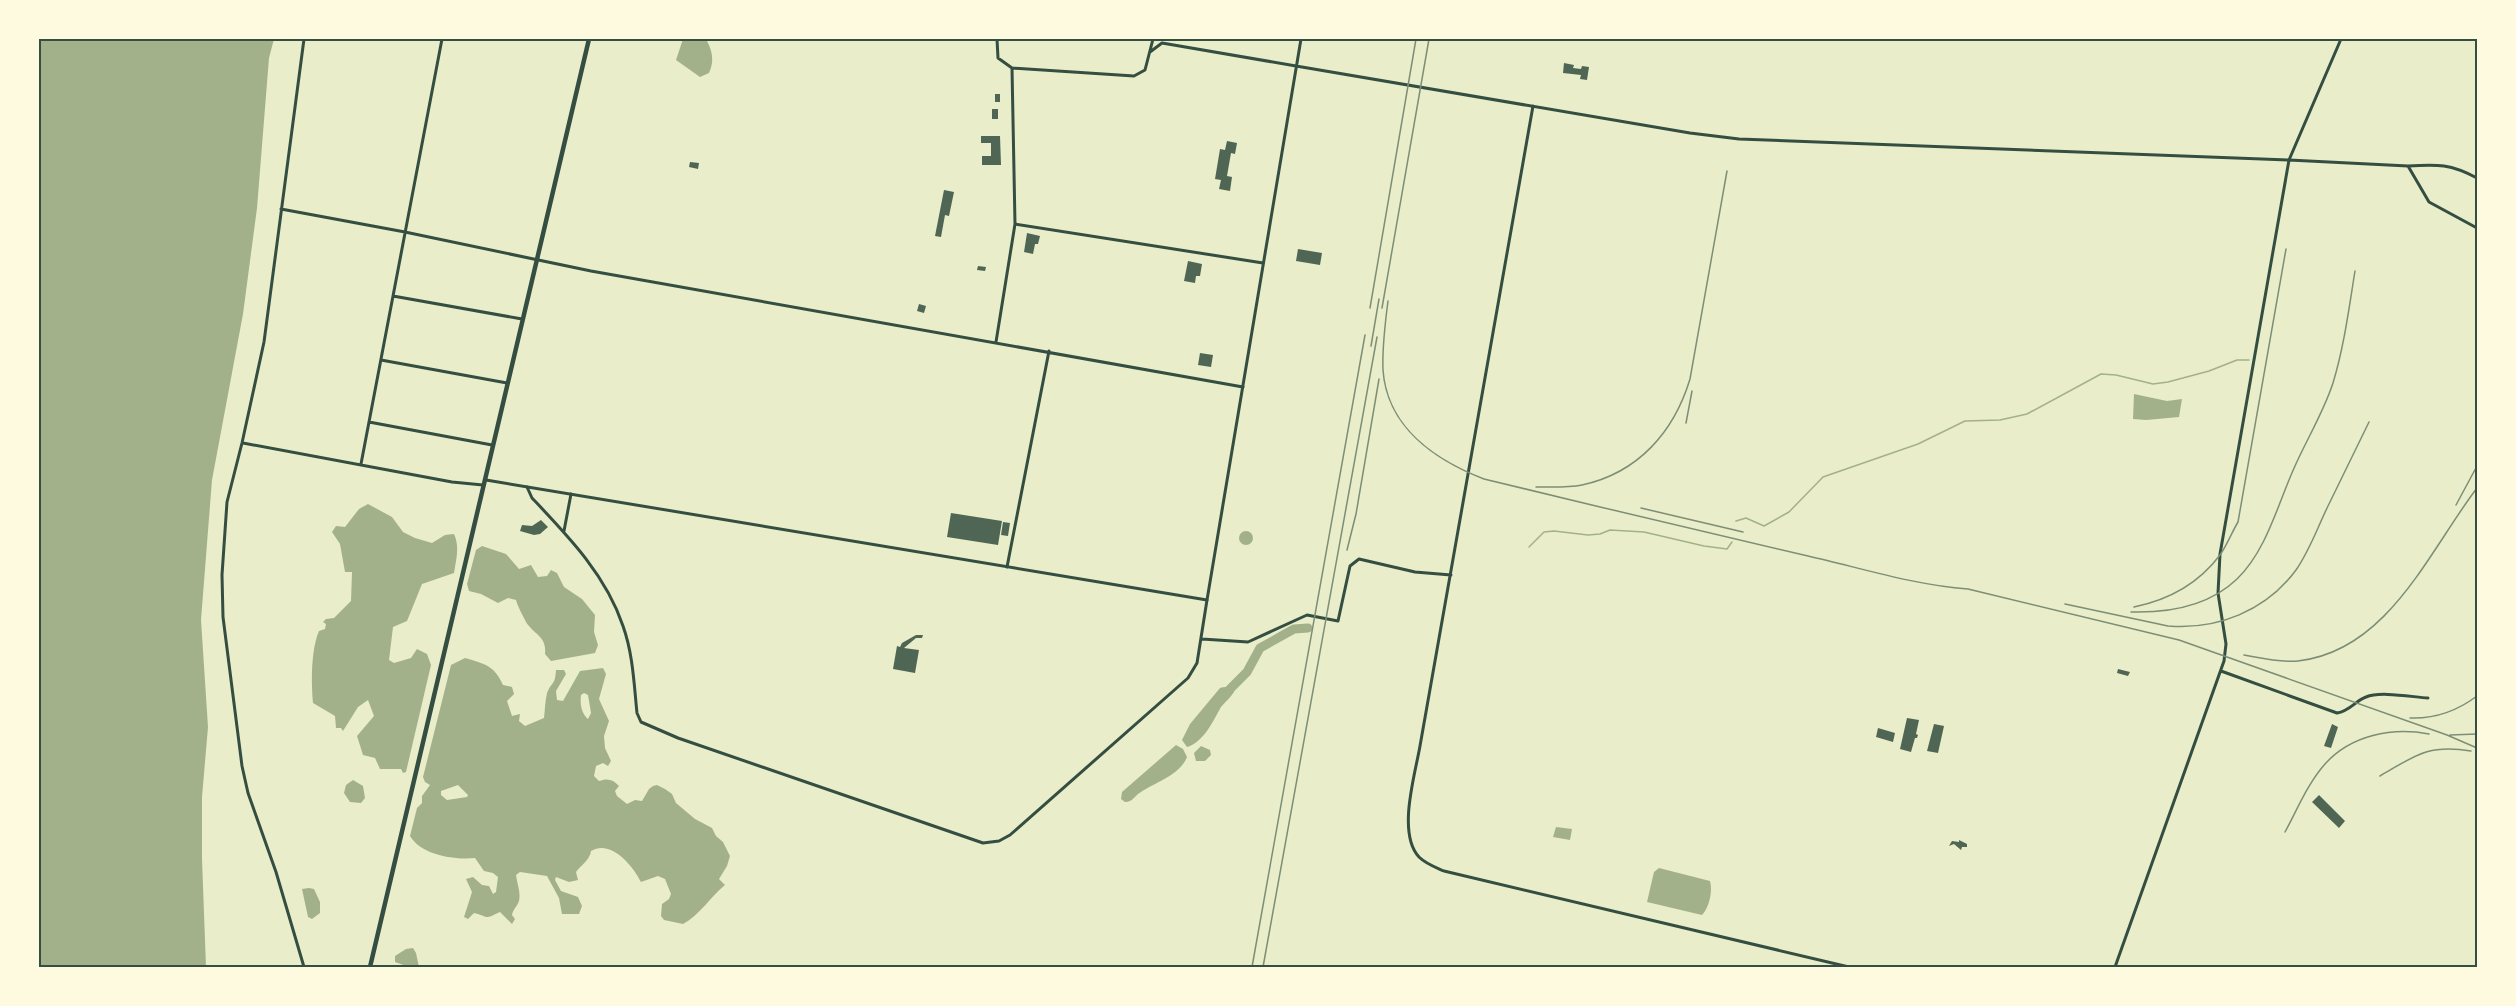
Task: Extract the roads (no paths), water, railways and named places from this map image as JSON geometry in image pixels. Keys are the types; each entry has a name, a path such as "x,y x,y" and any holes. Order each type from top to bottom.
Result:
{"main road":[{"path":"370,967 589,39"}],"street":[{"path":"304,39 264,342 243,443 226,502 222,575 224,624 238,739 248,793 276,872 304,967"},
{"path":"361,464 442,39"},
{"path":"998,39 996,52 998,57 1012,68 1134,76 1146,70 1153,39"},
{"path":"527,487 532,498 564,531 604,585 624,626 632,660 637,713 641,722 678,738 983,843 999,841 1010,835 1182,684 1197,663 1301,39"},
{"path":"2115,967 2221,671 2226,644 2218,593 2220,554 2289,160 2341,39"},
{"path":"1150,52 1161,41 1296,66 1739,139 2408,166 2440,164 2458,168 2477,178"},
{"path":"996,342 1015,224 1012,68"},
{"path":"1533,106 1409,813 1409,837 1418,856 1431,866 1444,871 1849,967"},
{"path":"2408,166 2429,202 2477,228"},
{"path":"281,208 535,260 1243,387"},
{"path":"1015,224 1263,263"},
{"path":"393,296 522,319"},
{"path":"1007,567 1049,351"},
{"path":"381,360 507,382"},
{"path":"369,422 492,446"},
{"path":"243,443 452,482 484,482 527,487 1207,600"},
{"path":"564,531 571,494"},
{"path":"1201,639 1248,642 1307,615 1338,621 1350,566 1359,559 1415,572 1451,575"},
{"path":"2221,671 2337,713 2346,712 2365,697 2374,695 2428,698"}],"waterway":[{"path":"1736,521 1746,518 1764,526 1789,512 1823,477 1918,444 1965,421 2000,420 2027,414 2101,374 2116,375 2153,384 2209,371 2237,360 2249,360"},
{"path":"1529,547 1544,532 1554,531 1588,535 1610,530 1644,532 1727,549 1732,542"},
{"path":"1224,695 1247,672 1260,648 1294,629 1308,628"}],"railway":[{"path":"1370,308 1416,39"},
{"path":"1382,308 1429,39"},
{"path":"1536,487 1582,485 1602,479 1637,460 1664,433 1683,398 1690,379 1727,171"},
{"path":"2134,607 2171,595 2193,582 2220,555 2238,522 2286,249"},
{"path":"2131,612 2173,609 2214,596 2237,579 2256,554 2271,526 2295,466 2333,383 2355,271"},
{"path":"1371,346 1379,299"},
{"path":"1388,301 1383,344 1383,370 1386,390 1394,408 1404,425 1432,451 1448,462 1484,479 1888,576 1968,589 2179,640 2447,735 2477,748"},
{"path":"1252,967 1365,335"},
{"path":"1263,967 1377,337"},
{"path":"1347,550 1356,514 1379,379"},
{"path":"1686,423 1692,391"},
{"path":"2065,604 2168,626 2204,625 2222,621 2255,607 2284,584 2301,562 2369,422"},
{"path":"2456,505 2477,466"},
{"path":"2244,655 2278,661 2298,661 2330,653 2357,639 2382,618 2403,594 2477,488"},
{"path":"1641,508 1743,532"},
{"path":"2410,718 2445,713 2477,696"},
{"path":"2285,832 2308,788 2319,771 2335,754 2360,740 2387,733 2429,734"},
{"path":"2450,735 2477,734"},
{"path":"2380,776 2413,757 2433,750 2471,751"}]}
